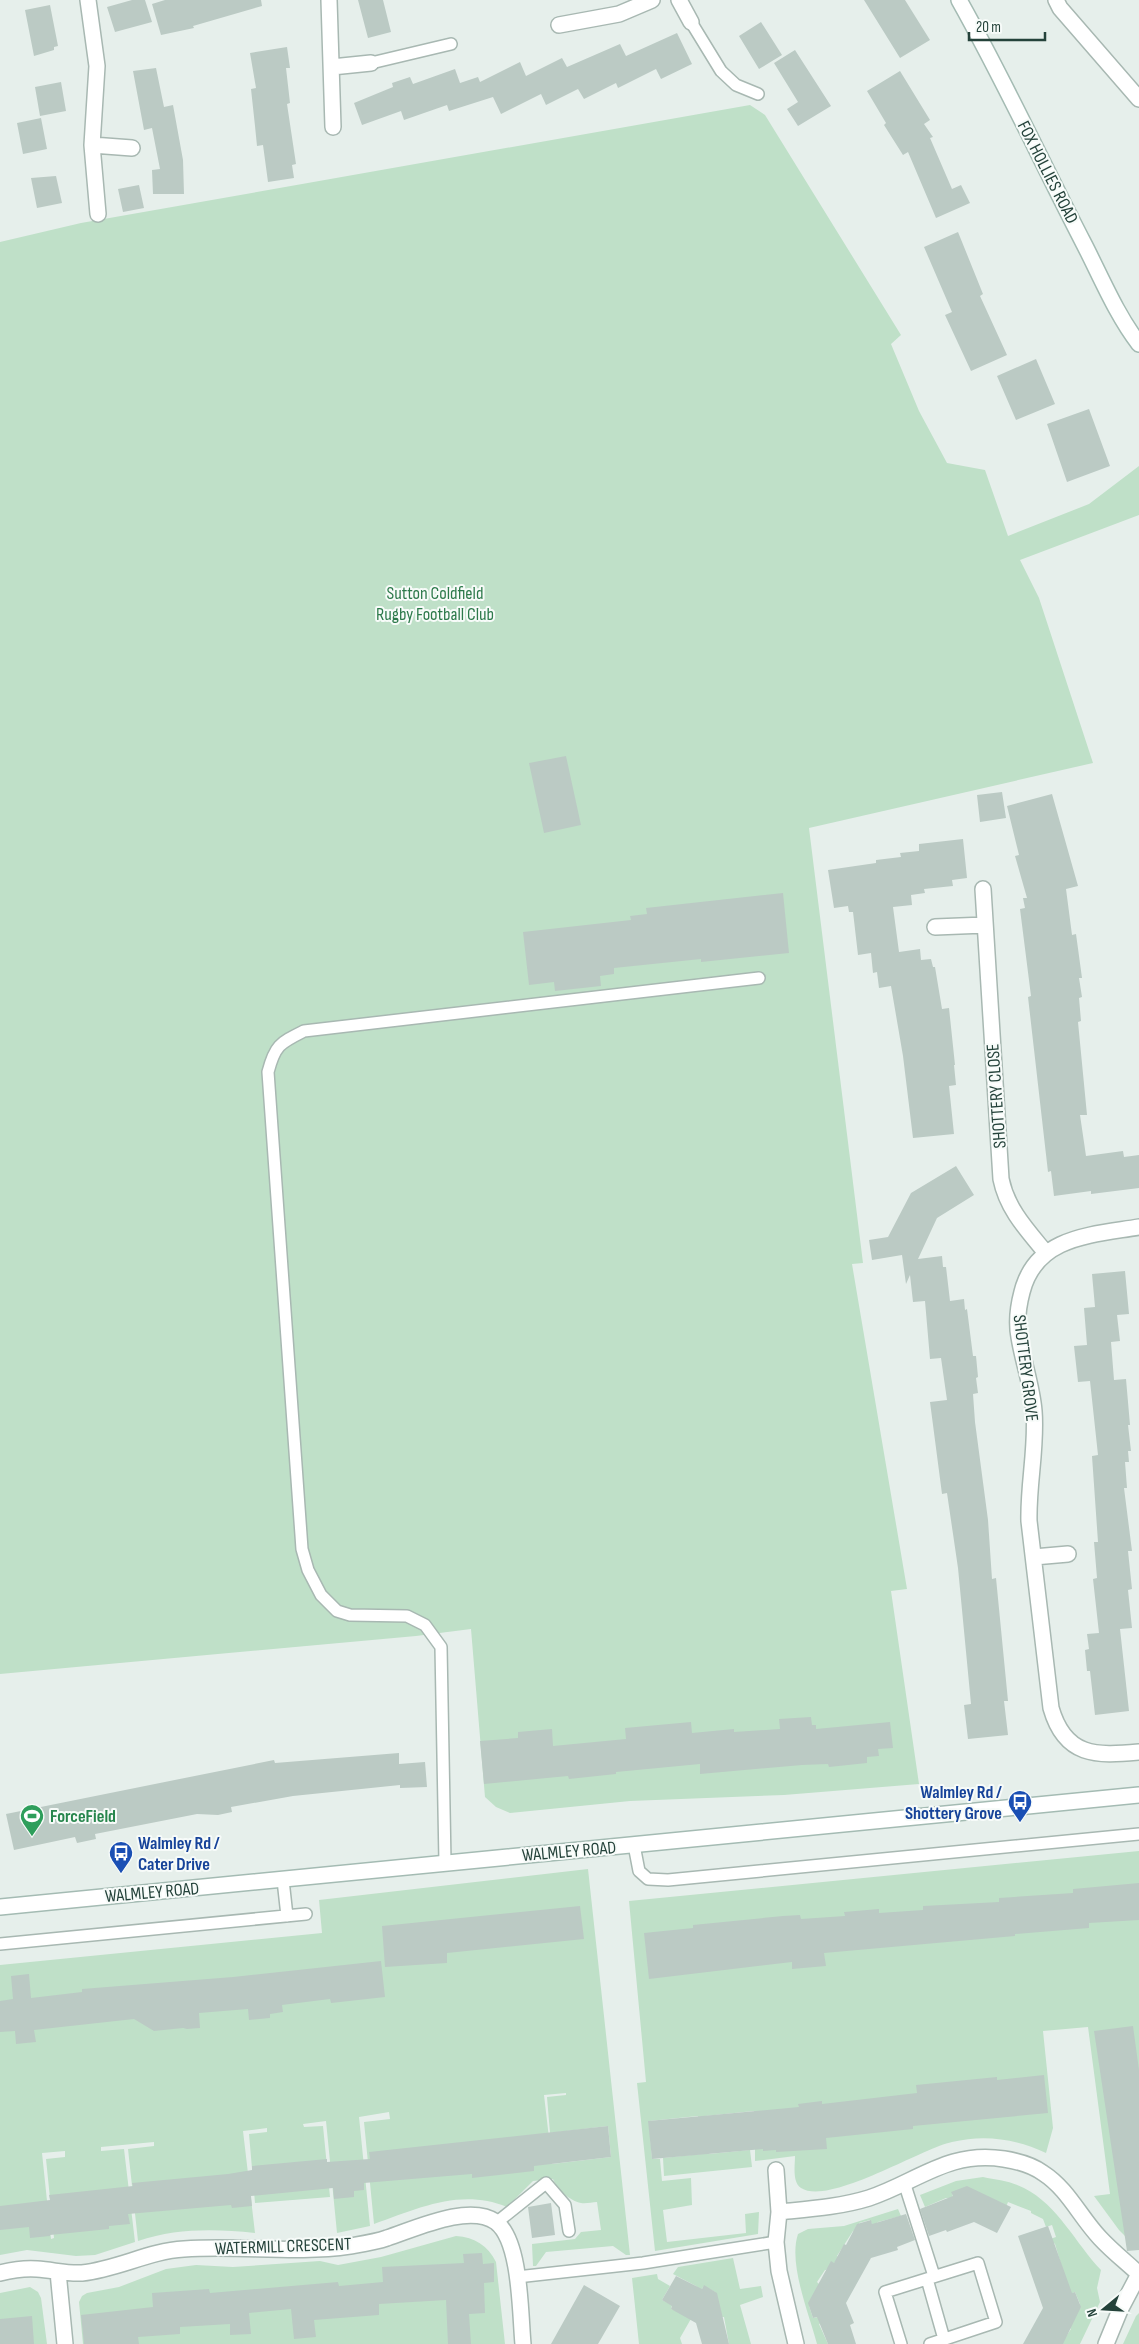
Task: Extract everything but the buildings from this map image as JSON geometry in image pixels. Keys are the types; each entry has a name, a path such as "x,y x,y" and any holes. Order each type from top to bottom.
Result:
{"street":[{"path":"88,0 97,66 92,145 98,214"},
{"path":"329,0 333,127"},
{"path":"558,25 618,14 652,0"},
{"path":"679,0 691,22"},
{"name":"FOX HOLLIES ROAD","path":"959,0 993,60 1048,174 1122,319 1139,344"},
{"path":"1056,0 1060,8 1139,99"},
{"path":"332,67 371,63"},
{"path":"92,145 132,148"},
{"name":"SHOTTERY CLOSE","path":"983,889 1001,1179 1004,1195 1016,1217 1046,1253"},
{"path":"935,927 985,925"},
{"name":"SHOTTERY GROVE","path":"1139,1227 1081,1237 1066,1242 1046,1253 1034,1265 1025,1280 1018,1308 1018,1336 1034,1411 1029,1498 1049,1697 1054,1718 1067,1739 1079,1749 1093,1754 1139,1752"},
{"path":"1034,1558 1068,1554"},
{"name":"WALMLEY ROAD","path":"0,1907 1139,1795"},
{"path":"779,2212 849,2203 868,2198 933,2168 963,2158 991,2157 1018,2162 1043,2173 1068,2196 1099,2238 1139,2274 1120,2310 1106,2344"},
{"path":"776,2170 779,2212 776,2242 779,2271 796,2344"},
{"name":"WATERMILL CRESCENT","path":"0,2273 16,2269 38,2269 58,2272 101,2271 162,2251 186,2249 256,2250 350,2246 386,2238 445,2219 473,2215 486,2217 496,2223"},
{"path":"496,2223 509,2238 514,2254 524,2344"},
{"path":"58,2272 65,2344"}],"lane":[{"path":"691,22 721,71 736,85 758,94"},
{"path":"371,63 451,44"},
{"path":"445,1862 441,1647 425,1625 407,1616 350,1615 337,1611 321,1595 308,1570 302,1549 268,1072 273,1052 285,1040 304,1030 759,978"},
{"path":"634,1845 638,1871 648,1879 668,1880 1139,1834"},
{"path":"283,1880 287,1916"},
{"path":"0,1944 306,1914"},
{"path":"904,2182 930,2278 952,2340"},
{"path":"496,2223 546,2183 565,2205 569,2231"},
{"path":"517,2277 643,2263 776,2242"},
{"path":"901,2344 885,2292 978,2263 996,2322 952,2340 930,2344"}],"green space":[{"name":"Sutton Coldfield Rugby Football Club","path":"750,105 765,115 901,335 891,344 919,411 947,463 985,470 1008,536 1089,504 1139,466 1139,515 1020,560 1039,598 1093,763 809,828 863,1263 852,1264 907,1589 891,1591 919,1784 784,1795 630,1801 510,1813 496,1807 485,1797 471,1629 416,1636 0,1674 0,242 81,223"},
{"path":"1139,1851 1139,2250 1119,2230 1094,2196 1110,2194 1088,2027 1043,2031 1053,2128 1046,2153 1012,2141 976,2138 937,2147 853,2183 832,2189 814,2191 801,2188 796,2182 795,2156 755,2161 755,2149 758,2149 754,2111 705,2116 709,2154 750,2150 752,2167 664,2176 663,2158 701,2154 698,2116 649,2121 652,2159 660,2159 662,2181 691,2178 692,2205 663,2210 667,2242 746,2233 745,2214 759,2212 758,2234 655,2251 637,2083 646,2082 629,1901"},
{"path":"588,1869 630,2255 626,2255 613,2246 546,2252 536,2266 533,2266 532,2244 575,2239 581,2232 601,2230 597,2202 583,2203 573,2200 561,2190 553,2179 533,2181 507,2207 473,2199 440,2202 374,2224 364,2122 390,2119 389,2112 359,2117 370,2226 337,2233 326,2121 303,2124 304,2127 323,2126 330,2197 255,2203 249,2134 267,2132 267,2128 243,2131 255,2233 196,2231 167,2234 138,2241 128,2149 154,2146 154,2142 101,2147 101,2151 124,2149 135,2242 95,2255 76,2256 27,2250 0,2255 0,1965 322,1933 319,1900","holes":["566,2093 566,2095 547,2097 550,2133 608,2126 611,2157 552,2164 544,2095","65,2151 65,2157 46,2159 54,2238 51,2239 42,2153"]},
{"path":"983,2177 1014,2184 1036,2195 1057,2215 1101,2270 1097,2288 1100,2302 1080,2344 1061,2344 1071,2329 1069,2327 1080,2304 1075,2292 1070,2294 1055,2244 1050,2239 1056,2237 1052,2225 1046,2227 1043,2219 1031,2213 1031,2211 1008,2202 1006,2207 952,2192 953,2198 946,2198 925,2207 920,2195 956,2181"},
{"path":"898,2209 901,2216 878,2222 873,2226 870,2220 859,2223 860,2229 853,2231 837,2256 840,2258 825,2270 817,2282 819,2284 809,2306 813,2318 818,2317 821,2323 819,2324 828,2344 817,2344 798,2274 796,2246 798,2234 808,2229 844,2226"},
{"path":"456,2236 469,2238 480,2243 489,2251 496,2262 505,2344 83,2344 79,2302 82,2296 87,2293 119,2287 166,2269 196,2265 233,2267 320,2261 338,2265 381,2257"},
{"path":"733,2258 740,2289 761,2286 763,2297 740,2305 751,2344 729,2344 724,2317 722,2317 715,2292 704,2286 700,2291 696,2286 673,2274 678,2267"},
{"path":"657,2274 658,2279 670,2286 662,2300 672,2305 671,2309 692,2317 680,2338 682,2344 639,2344 632,2278"},
{"path":"30,2287 38,2292 41,2298 47,2344 0,2344 0,2293"},
{"path":"1139,2313 1139,2344 1123,2344 1136,2316"}],"place":[{"name":"Walmley Rd / Shottery Grove","path":"1020,1823"},
{"name":"ForceField","path":"32,1837"},
{"name":"Walmley Rd / Cater Drive","path":"121,1874"}]}
